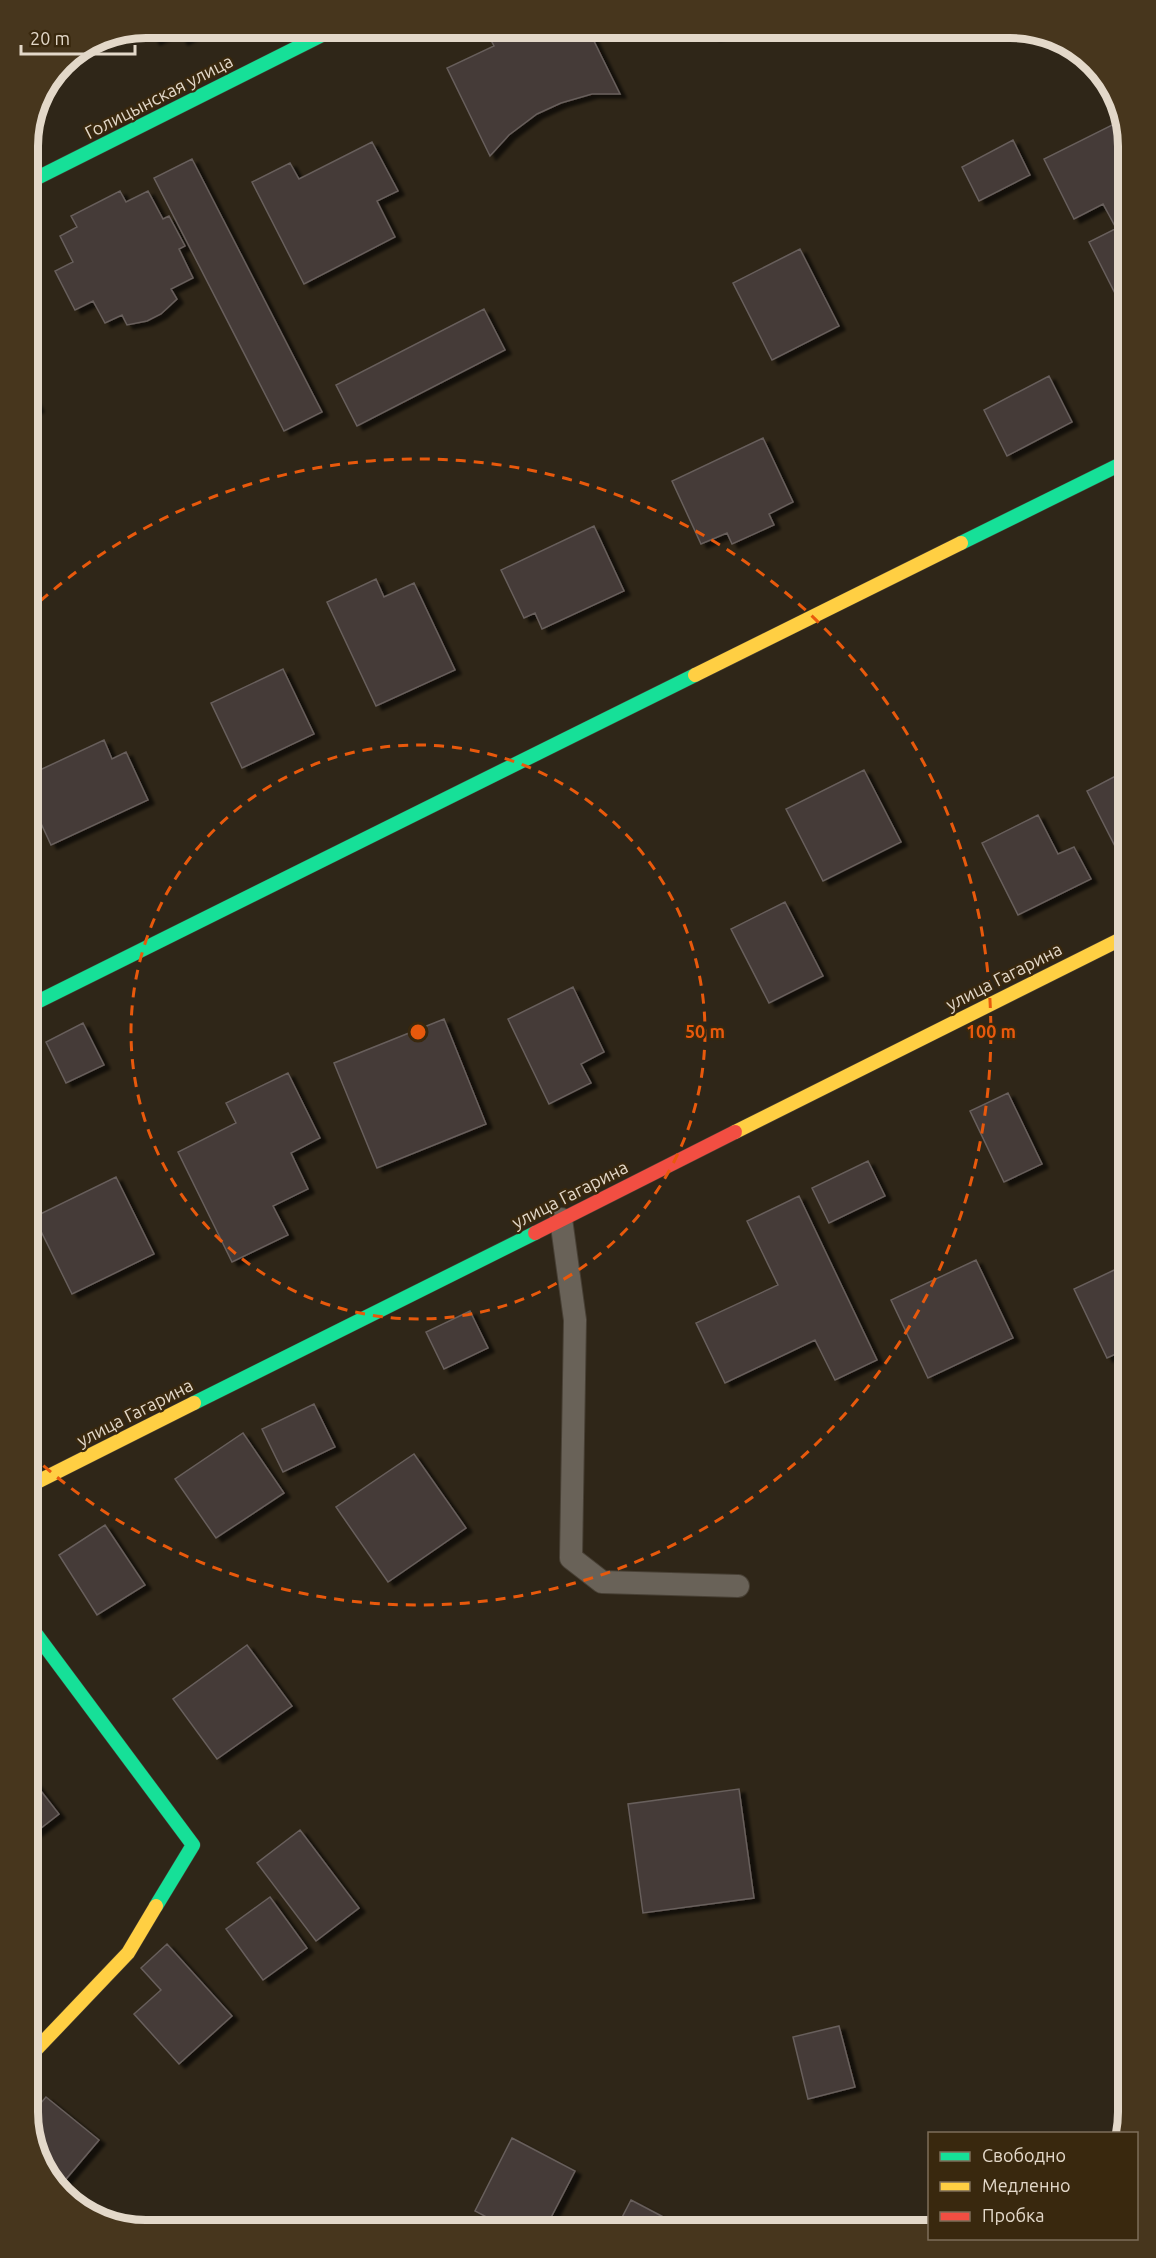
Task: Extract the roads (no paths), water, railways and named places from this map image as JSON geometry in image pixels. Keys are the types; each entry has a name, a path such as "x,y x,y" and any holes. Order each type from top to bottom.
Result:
{"street":[{"name":"Голицынская улица","path":"38,177 316,38"},
{"path":"38,1002 1118,465"},
{"name":"улица Гагарина","path":"38,1481 1118,940"},
{"path":"38,1637 193,1845 128,1953 38,2047"}],"lane":[{"path":"561,1219 575,1320 571,1558 602,1582 738,1586"}]}
